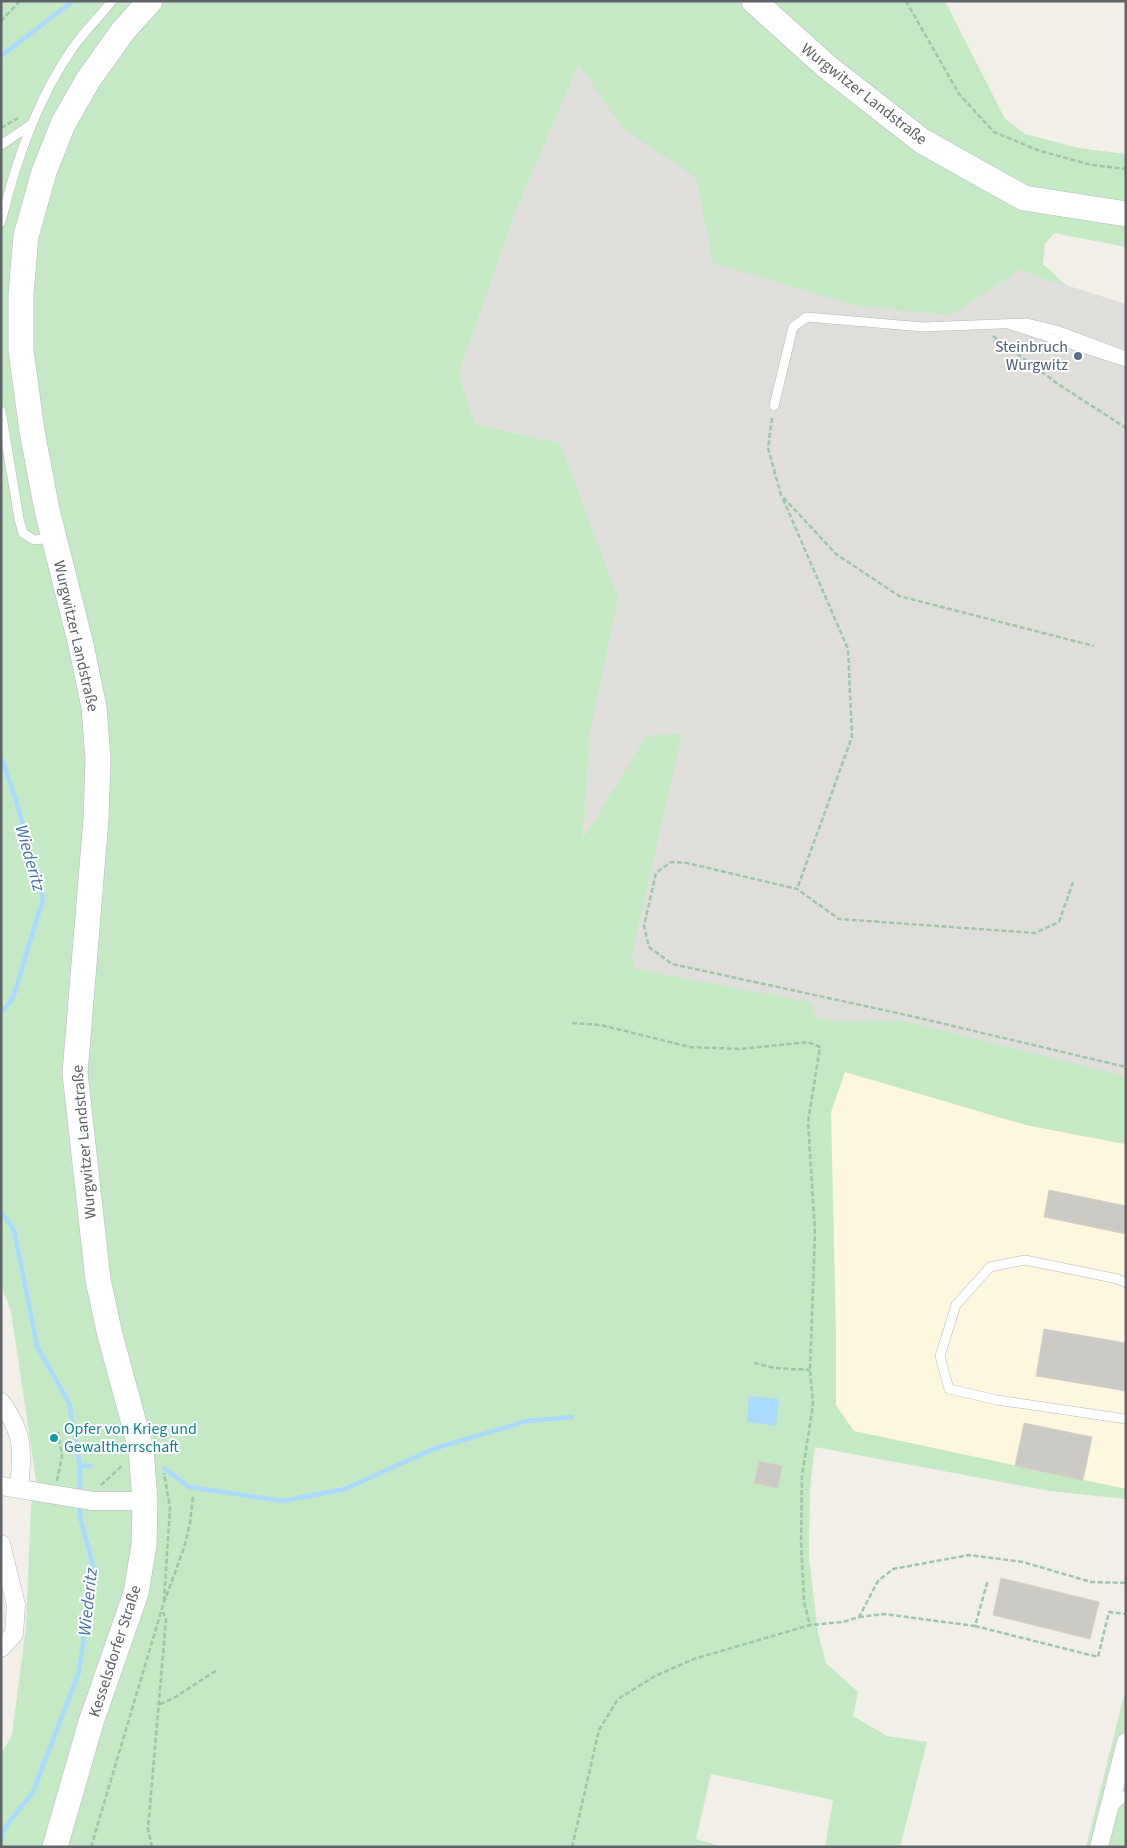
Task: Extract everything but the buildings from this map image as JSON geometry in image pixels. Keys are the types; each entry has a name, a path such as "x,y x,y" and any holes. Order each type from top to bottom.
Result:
{"main road":[{"name":"Wurgwitzer Landstraße","path":"110,1335 98,1280 75,1073 96,819 98,751 94,707 83,654 53,537 31,423 21,351 21,294 26,236 44,172 63,124 94,71 123,31 150,1"},
{"name":"Wurgwitzer Landstraße","path":"754,1 826,66 922,141 1024,198 1126,214"},
{"name":"Kesselsdorfer Straße","path":"55,1847 92,1722 136,1593 144,1545 145,1501 141,1449 110,1335"}],"street":[{"path":"1,1402 18,1427 23,1452 19,1488"},
{"path":"1,1486 64,1497 93,1496 145,1501"},
{"path":"1,1544 16,1605 14,1634 1,1648"},
{"path":"1098,1847 1126,1742"}],"lane":[{"path":"1,222 19,158 53,80 73,48 112,1"},
{"path":"1,145 7,139 18,136 34,122"},
{"path":"774,406 793,327 807,317 923,327 1026,323 1056,330 1126,356"},
{"path":"1006,324 1126,362"},
{"path":"1,411 23,533 34,540 53,537"},
{"path":"1126,1283 1118,1278 1025,1260 990,1267 956,1305 940,1356 949,1389 997,1400 1126,1419"},
{"path":"1107,1812 1126,1795"}],"path":[{"path":"1,21 20,1"},
{"path":"906,1 959,94 994,132 1040,151 1092,165 1126,169"},
{"path":"976,324 1058,384 1126,428"},
{"path":"774,406 768,448 782,495 848,649 852,737 797,889"},
{"path":"782,495 836,554 899,596 1094,646"},
{"path":"1073,882 1059,922 1035,933 839,919 797,889 688,863 670,862 656,873 644,926 649,947 672,964 911,1016 1126,1067"},
{"path":"572,1023 601,1025 690,1047 740,1049 808,1042 820,1047 808,1122 815,1232 810,1370 813,1404 802,1476 801,1541 804,1602 810,1625"},
{"path":"754,1363 775,1368 810,1370"},
{"path":"58,1431 62,1456 58,1473"},
{"path":"93,1496 123,1464 131,1461"},
{"path":"91,1847 162,1611 169,1495"},
{"path":"163,1605 184,1548 193,1496"},
{"path":"859,1617 878,1581 893,1569 970,1555 1023,1562 1091,1582 1126,1583"},
{"path":"975,1626 988,1580"},
{"path":"152,1847 148,1830 166,1619 162,1611"},
{"path":"572,1847 599,1730 618,1699 655,1676 694,1659 810,1625 843,1622 859,1617 884,1614 975,1626 1098,1658 1109,1612 1126,1614"},
{"path":"160,1704 174,1698 217,1670"}],"shaded area":[{"path":"579,64 1019,270 1126,304 1126,1144 1026,1125 854,1021 652,1017 583,840 590,733 560,443 475,424 459,374 515,213"},
{"path":"845,1072 1026,1125 1126,1144 1126,1489 854,1431 836,1405 831,1112"}],"green space":[{"path":"1,1 945,1 1005,119 1025,134 1079,148 1126,154 1126,247 1054,233 1045,244 1043,264 1068,287 1019,270 952,315 857,306 713,263 696,178 622,128 579,64 515,213 459,374 475,424 560,443 618,598 590,733 583,839 647,735 682,734 632,954 635,969 810,1002 818,1020 900,1020 1126,1076 1126,1144 1026,1125 845,1072 831,1112 836,1405 854,1431 1126,1489 1126,1499 1050,1491 815,1447 810,1487 809,1558 818,1633 826,1663 858,1692 853,1716 887,1736 927,1742 900,1847 825,1847 833,1800 711,1774 696,1839 724,1847 1,1847 1,1754 12,1735 26,1626 31,1506 36,1480 11,1311 1,1286"},
{"path":"1126,1688 1126,1847 1086,1847"}],"water":[{"path":"749,1396 779,1399 776,1426 747,1422"}],"waterway":[{"name":"Wiederitz","path":"1,56 73,1"},
{"name":"Wiederitz","path":"1,757 16,800 43,899 13,998 1,1013"},
{"name":"Wiederitz","path":"1,1212 14,1230 37,1346 69,1403 80,1466 80,1495"},
{"path":"165,1469 189,1487 283,1501 345,1489 433,1449 527,1421 572,1417"},
{"path":"80,1466 90,1466"},
{"name":"Wiederitz","path":"1,1841 4,1829 33,1792 79,1672 94,1569 80,1517 80,1503"}],"place":[{"name":"Steinbruch Wurgwitz","path":"1078,356"},
{"name":"Opfer von Krieg und Gewaltherrschaft","path":"54,1438"}]}
